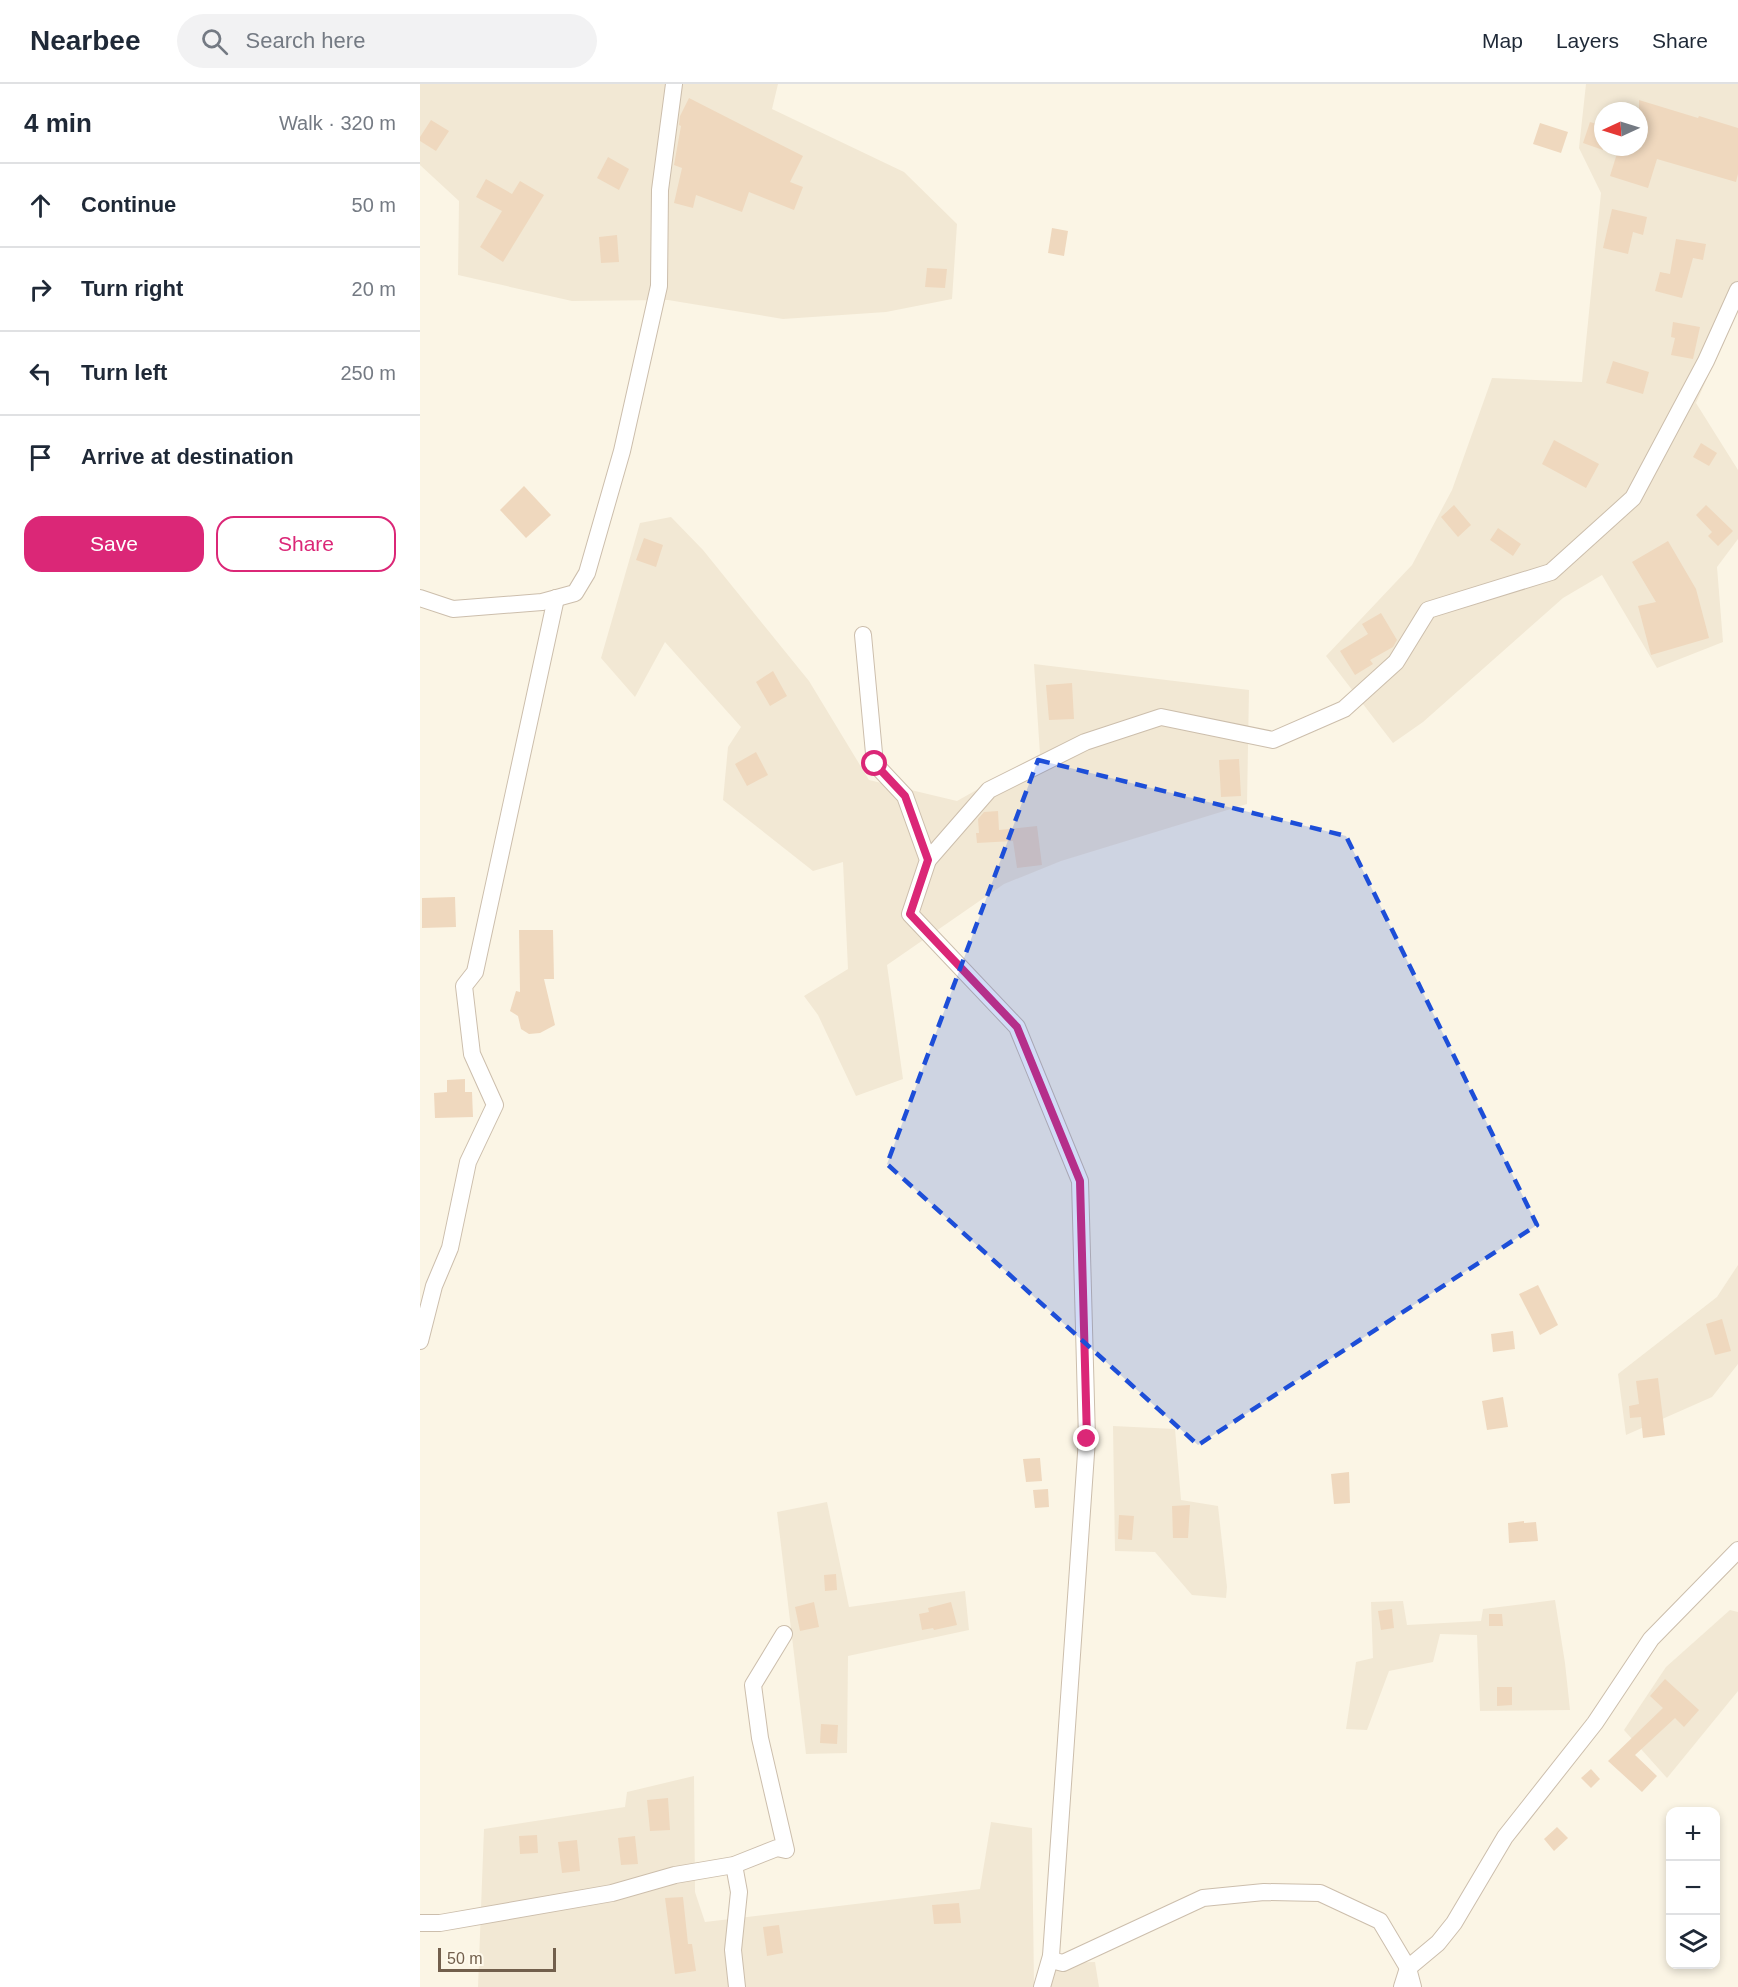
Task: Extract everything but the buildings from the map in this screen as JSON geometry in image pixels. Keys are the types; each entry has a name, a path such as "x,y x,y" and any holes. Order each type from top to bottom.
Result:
{"street":[{"path":"420,598 453,609 542,602 575,593 587,573 622,451 659,286 660,190 674,84"},
{"path":"1042,1987 1051,1956 1087,1439 1080,1181 1017,1027 910,914 928,860 989,790 1085,742 1161,717 1273,740 1344,709 1396,662 1428,610 1551,572 1633,498 1706,361 1738,290"},
{"path":"420,1341 434,1286 450,1248 468,1162 495,1105 472,1054 465,986 475,972 556,598"},
{"path":"863,635 875,764 905,796 928,860"},
{"path":"1402,1987 1408,1968 1438,1943 1455,1923 1505,1836 1595,1723 1651,1640 1738,1550"},
{"path":"420,1923 440,1923 612,1893 675,1875 734,1865 777,1848 786,1850 760,1738 753,1685 784,1634"},
{"path":"734,1865 739,1892 733,1950 737,1987"},
{"path":"1051,1956 1055,1961 1063,1963 1203,1898 1264,1892 1320,1893 1380,1921 1408,1968 1413,1987"}],"highlighted area":[{"path":"1038,760 1346,836 1537,1225 1198,1445 887,1164"}],"shaded area":[{"path":"420,84 778,84 772,109 904,172 957,224 952,299 886,312 783,319 668,300 572,301 458,275 459,201 420,165"},
{"path":"1586,84 1738,84 1738,309 1696,403 1738,470 1738,539 1717,567 1723,642 1657,668 1602,575 1563,598 1423,722 1393,743 1326,656 1412,565 1452,490 1492,378 1582,382 1601,193 1579,148"},
{"path":"671,517 703,550 809,681 869,780 957,801 1040,754 1034,664 1249,690 1247,804 1061,861 1004,884 887,965 903,1079 856,1096 818,1015 804,996 848,969 843,862 813,871 723,800 728,747 741,727 665,642 635,697 601,658 640,523"},
{"path":"1738,1265 1738,1364 1712,1397 1626,1435 1618,1374 1717,1297"},
{"path":"1113,1426 1175,1429 1181,1500 1218,1506 1227,1587 1226,1598 1192,1595 1155,1552 1115,1551"},
{"path":"827,1502 849,1607 965,1591 969,1630 848,1656 847,1753 806,1754 777,1512"},
{"path":"1555,1600 1570,1710 1480,1711 1477,1635 1440,1634 1433,1662 1389,1671 1367,1730 1346,1729 1356,1662 1373,1658 1371,1602 1403,1601 1407,1625 1481,1621 1483,1609"},
{"path":"1730,1610 1738,1612 1738,1691 1667,1778 1624,1730 1666,1667"},
{"path":"694,1776 695,1892 705,1922 980,1889 991,1822 1032,1828 1034,1987 478,1987 484,1829 625,1807 627,1792"},
{"path":"1095,1962 1099,1987 1050,1987 1051,1963"}],"route":[{"path":"875,764 905,796 928,860 910,914 1017,1027 1080,1181 1087,1439"}]}
